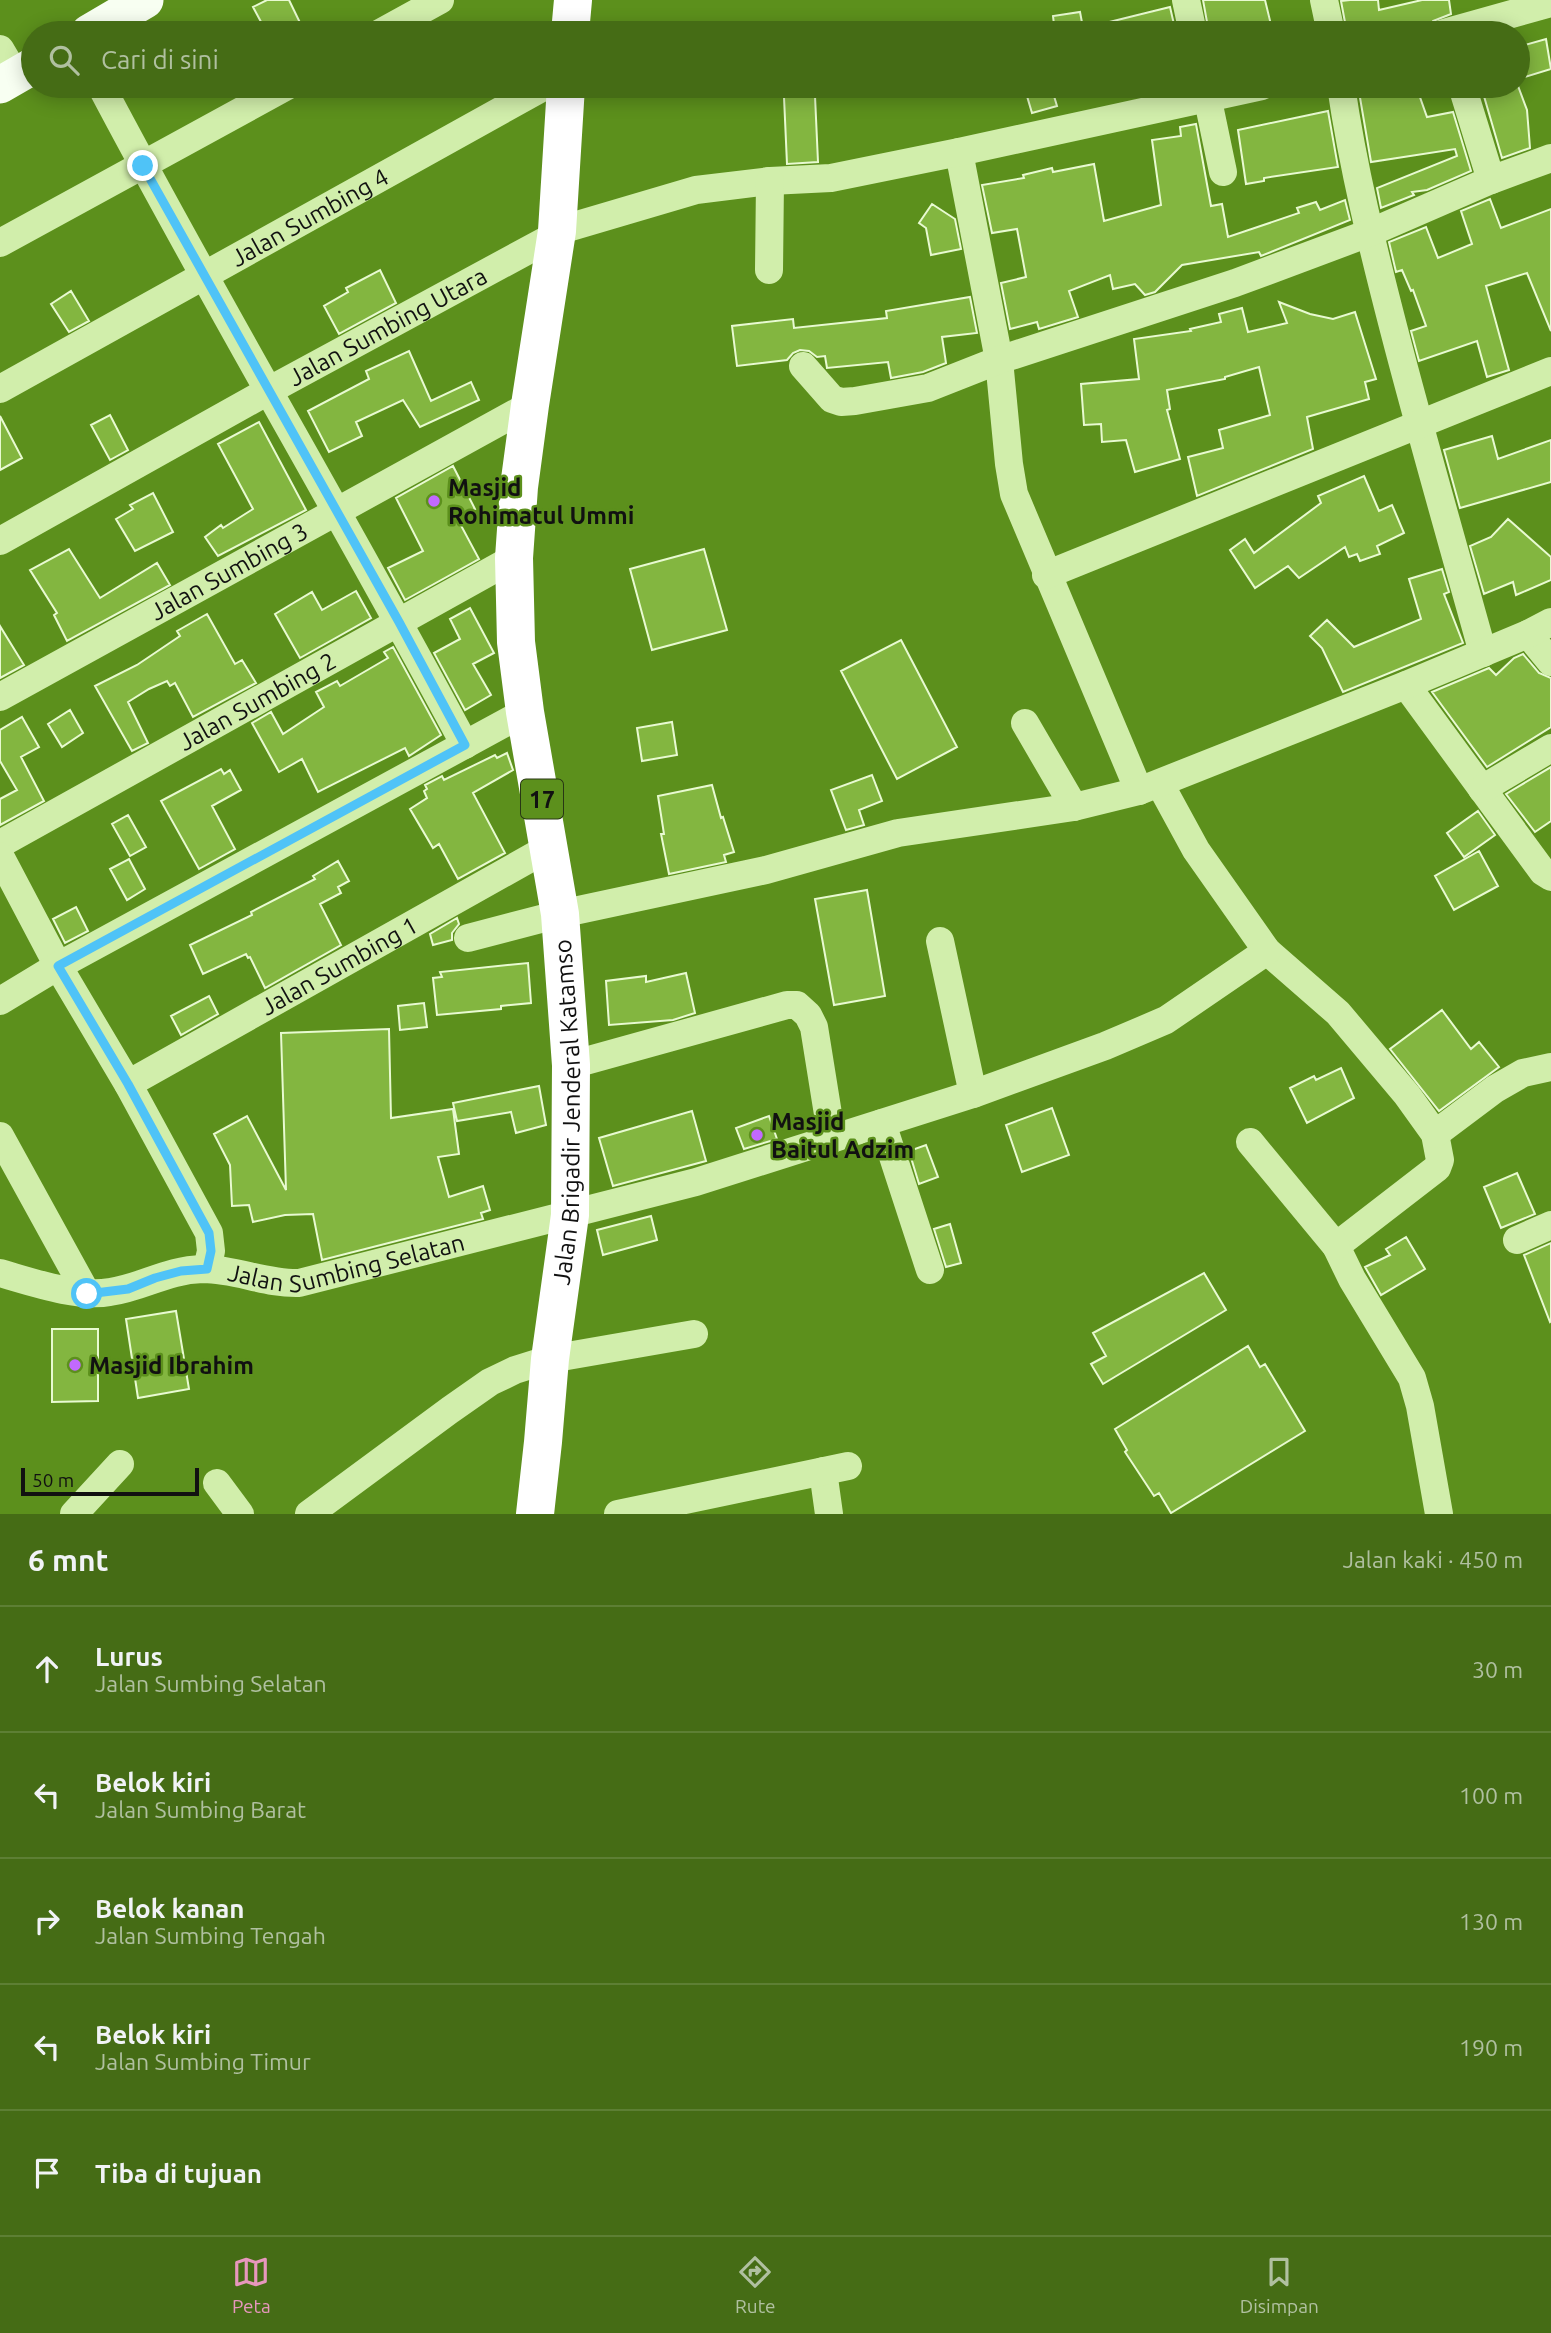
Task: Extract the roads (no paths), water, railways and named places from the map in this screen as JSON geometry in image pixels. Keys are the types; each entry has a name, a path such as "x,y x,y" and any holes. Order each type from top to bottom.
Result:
{"highway":[{"path":"571,21 573,0"},
{"name":"Jalan Brigadir Jenderal Katamso","path":"535,1514 550,1359 570,1215 571,1065 560,914 516,642 514,558 519,488 556,233 565,98"}],"main road":[{"path":"109,21 145,0"}],"street":[{"path":"402,21 440,0"},
{"path":"1186,0 1190,21"},
{"path":"1324,0 1328,21"},
{"path":"1475,12 1551,3"},
{"path":"107,98 465,745"},
{"path":"0,243 265,98"},
{"name":"Jalan Sumbing 4","path":"0,389 523,98"},
{"name":"Jalan Sumbing Utara","path":"0,541 268,390 556,233 696,190 770,181 831,178 959,152 1181,98"},
{"path":"1207,98 1223,172"},
{"path":"1343,98 1369,233 1483,653"},
{"path":"1466,98 1491,180"},
{"path":"959,152 999,360 1014,494 1046,575 1150,787 1267,951 1338,1013 1407,1095 1435,1134 1440,1160 1437,1168 1336,1246"},
{"path":"803,366 832,399 841,402 928,388 999,360 1236,283 1369,233 1491,180 1551,158"},
{"path":"769,270 770,181"},
{"path":"1046,575 1551,371"},
{"name":"Jalan Sumbing 3","path":"0,697 530,405"},
{"name":"Jalan Sumbing 2","path":"0,844 514,558"},
{"path":"468,938 560,914 766,870 898,833 1074,807 1150,787 1406,685 1540,628 1551,662"},
{"path":"1406,685 1543,872 1551,877"},
{"path":"0,1001 58,966 526,712"},
{"path":"1026,723 1074,807"},
{"path":"1482,789 1551,748"},
{"name":"Jalan Sumbing 1","path":"128,1084 550,847"},
{"path":"0,856 58,966 128,1084 209,1233 211,1251 207,1269"},
{"path":"940,941 973,1094"},
{"name":"Jalan Sumbing Selatan","path":"0,1273 87,1294 128,1289 181,1271 207,1269 284,1283 299,1283 570,1215 696,1182 973,1094 1105,1046 1166,1020 1267,951"},
{"path":"571,1065 787,1005 797,1005 808,1015 814,1027 832,1139"},
{"path":"1435,1134 1495,1088 1523,1073 1551,1068"},
{"path":"882,1123 930,1270"},
{"path":"0,1136 87,1294"},
{"path":"1250,1142 1336,1246 1352,1279 1412,1378 1420,1406 1439,1514"},
{"path":"1517,1240 1551,1225"},
{"path":"309,1514 490,1382 515,1370 550,1359 694,1334"},
{"path":"74,1514 120,1464"},
{"path":"618,1514 669,1508 836,1468 829,1514"},
{"path":"217,1483 240,1514"}],"place":[{"name":"Masjid Rohimatul Ummi","path":"434,501"},
{"name":"Masjid Baitul Adzim","path":"757,1135"},
{"name":"Masjid Ibrahim","path":"75,1365"}]}
